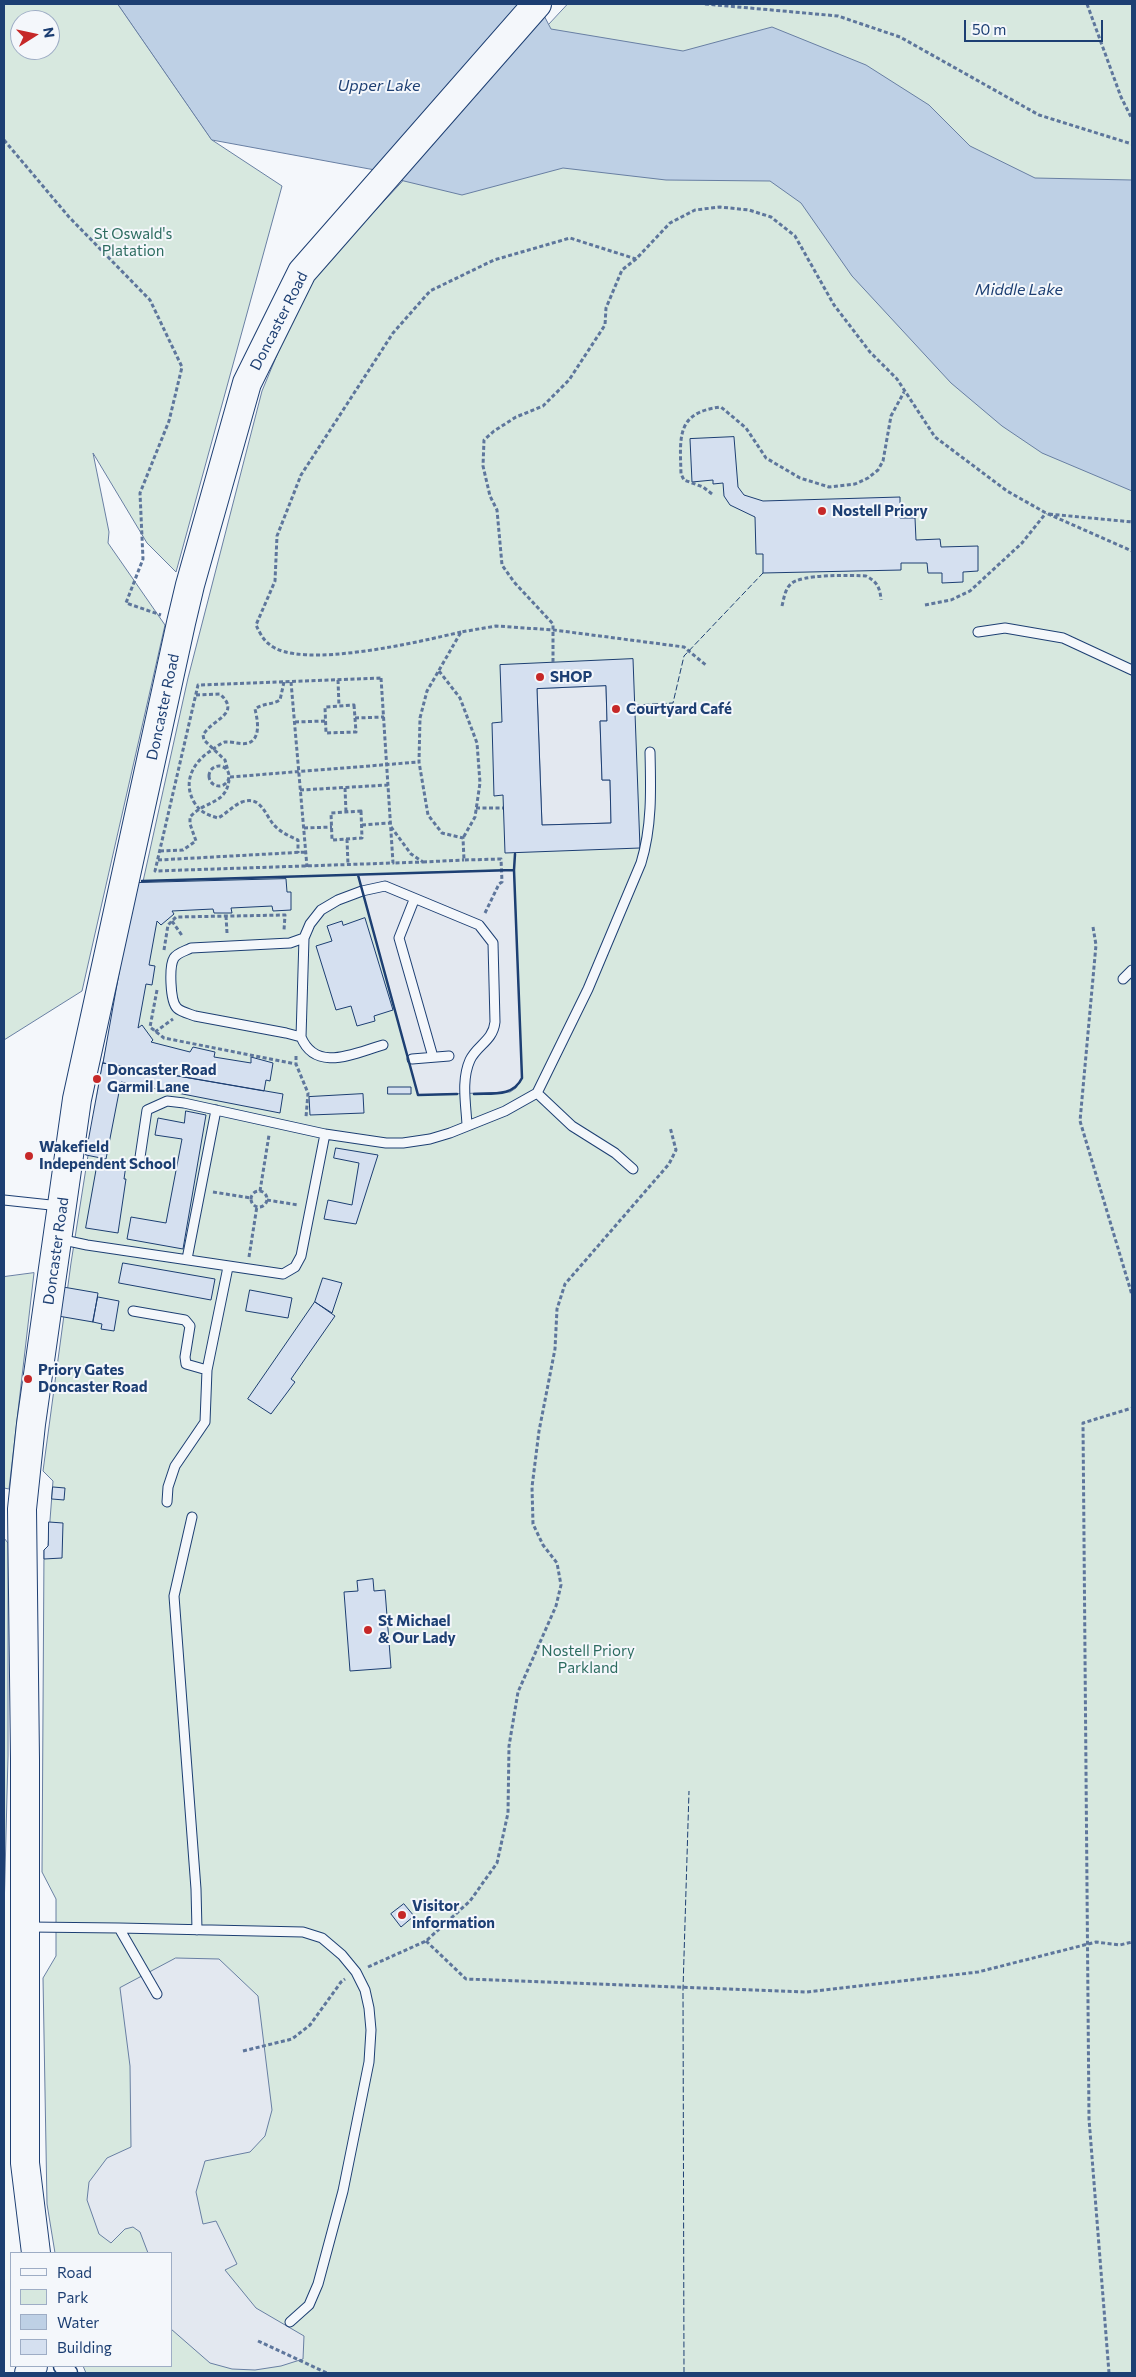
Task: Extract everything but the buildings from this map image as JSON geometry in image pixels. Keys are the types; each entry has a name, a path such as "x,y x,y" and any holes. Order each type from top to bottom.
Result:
{"highway":[{"name":"Doncaster Road","path":"36,2252 25,2163 23,1927 25,1759 22,1509 31,1424 78,1099 181,623 247,383 302,272 537,4"}],"lane":[{"path":"978,632 1005,628 1063,638 1132,670"},
{"path":"139,1164 147,1110 167,1101 325,1134 380,1143 403,1143 450,1133 505,1111 537,1093 588,989 642,863 647,844 651,802 650,752"},
{"path":"383,1045 335,1058 321,1058 306,1049 298,1037 304,938 310,924 321,910 338,900 362,891 385,886 414,900 479,925 493,943 494,1031 490,1039 474,1053 466,1071 464,1085 467,1125"},
{"path":"414,900 399,938 433,1057"},
{"path":"298,1037 195,1016 178,1009 171,1000 172,961 176,956 191,948 283,944 304,938"},
{"path":"1123,979 1132,970"},
{"path":"412,1059 449,1056"},
{"path":"537,1093 572,1126 615,1152 633,1169"},
{"path":"187,1259 216,1110"},
{"path":"59,1238 87,1245 283,1274 295,1267 301,1256 325,1134"},
{"path":"4,1200 63,1207"},
{"path":"167,1502 168,1487 175,1466 205,1422 207,1370 228,1267"},
{"path":"133,1311 185,1320 190,1326 185,1357 186,1364 207,1370"},
{"path":"192,1517 174,1596 196,1889 197,1930"},
{"path":"23,1927 303,1932 322,1938 342,1955 356,1972 365,1990 369,2008 369,2062 343,2191 318,2284 309,2305 290,2322"},
{"path":"119,1928 157,1994"}],"path":[{"path":"705,4 783,10 847,19 900,37 1039,115 1132,144"},
{"path":"1087,4 1121,98 1132,119"},
{"path":"4,140 69,217 150,300 182,367 169,422 140,493 143,559 126,603 181,623"},
{"path":"553,662 553,624 514,582 502,565 497,510 490,496 483,466 484,440 516,417 543,406 568,380 605,325 606,308 622,270 636,259 670,224 695,210 720,207 749,210 771,217 795,236 834,305 870,352 897,379 904,392 936,436 1007,491 1046,514 1132,551"},
{"path":"636,259 570,238 494,260 430,291 392,333 301,474 277,536 275,581 256,625 269,645 299,656 348,653 393,647 496,626 554,630 684,647 706,666"},
{"path":"712,494 703,487 684,480 682,474 682,432 694,414 706,408 720,406 746,428 766,458 800,478 829,487 855,484 868,478 878,470 883,461 891,416 904,392"},
{"path":"1046,514 1132,522"},
{"path":"924,605 951,600 970,591 1022,543 1046,514"},
{"path":"782,606 785,592 791,582 802,578 866,576 874,580 880,588 880,600"},
{"path":"461,632 427,691 420,718 419,762 428,815 442,833 463,838"},
{"path":"439,671 460,698 477,743 480,783 475,818 463,838 464,860"},
{"path":"392,863 381,678 198,686 155,871 307,867 501,859 502,882 499,884 479,925"},
{"path":"338,680 339,706"},
{"path":"284,682 280,700 273,704 261,705 255,709 258,730 254,739 247,744 224,742 213,749 201,757 194,766 189,781 192,798 198,809 218,818 240,803 249,800 261,806 273,824 298,840 298,853"},
{"path":"291,682 307,867"},
{"path":"160,851 182,850 196,841 190,824 190,817 198,809 223,798 228,789 229,779 225,760 204,740 203,735 225,714 228,708 227,700 220,694 196,695"},
{"path":"354,705 355,718 356,732 326,733 325,706 354,705"},
{"path":"355,718 384,717"},
{"path":"295,722 325,721"},
{"path":"228,771 223,767 216,766 211,770 209,777 212,783 218,787 224,786 229,779 419,762"},
{"path":"300,790 388,785"},
{"path":"345,788 346,812"},
{"path":"476,808 503,808"},
{"path":"361,811 362,825 362,838 332,840 331,813 361,811"},
{"path":"362,825 391,824"},
{"path":"391,824 411,854 423,862"},
{"path":"304,828 332,827"},
{"path":"347,839 348,865"},
{"path":"158,860 305,852"},
{"path":"163,953 168,925 176,917 285,915 283,944"},
{"path":"172,921 191,948"},
{"path":"1093,927 1096,945 1080,1121 1132,1296"},
{"path":"158,980 150,1026 164,1038 296,1064"},
{"path":"155,1032 183,1011"},
{"path":"298,1037 296,1064 308,1094 304,1130"},
{"path":"260,1191 271,1122"},
{"path":"243,2051 292,2040 310,2025 341,1982 356,1972 426,1941 470,1901 497,1863 508,1813 508,1746 518,1692 556,1606 561,1585 557,1563 543,1545 533,1524 532,1487 539,1432 555,1349 557,1309 564,1284 669,1164 676,1150 670,1127"},
{"path":"200,1190 251,1198"},
{"path":"251,1198 255,1192 260,1191"},
{"path":"251,1198 252,1203 257,1206 264,1205 266,1196 260,1191"},
{"path":"266,1200 311,1207"},
{"path":"247,1269 257,1206"},
{"path":"1109,2373 1089,2120 1086,1944 1084,1423 1132,1408"},
{"path":"426,1941 466,1979 807,1992 978,1972 1096,1942 1120,1944 1132,1942"},
{"path":"258,2341 327,2373"}],"green space":[{"name":"St Oswald's Platation","path":"4,4 118,4 212,140 282,186 176,572 147,543 93,453 109,532 108,543 165,625 82,991 4,1040"},
{"name":"Nostell Priory Parkland","path":"568,4 1132,4 1132,2373 86,2373 83,2367 172,2367 172,2252 55,2252 47,2204 43,1978 56,1956 56,1899 42,1872 44,1550 48,1546 53,1481 43,1471 71,1263 102,1067 188,678 262,391 306,285"},
{"path":"34,1273 9,1489 4,1488 4,1277"},
{"path":"4,1538 8,1543 8,1756 4,1913"}],"shaded area":[{"path":"606,686 607,721 600,721 602,780 610,780 611,823 542,825 537,689"},
{"path":"514,870 522,1078 516,1088 510,1092 418,1095 358,875"},
{"path":"176,1958 219,1959 258,1996 272,2110 265,2136 250,2152 205,2161 196,2192 203,2224 216,2221 237,2264 225,2270 256,2308 304,2336 303,2359 281,2366 255,2370 232,2369 210,2363 172,2330 172,2252 148,2252 140,2232 133,2227 125,2229 111,2243 99,2234 87,2200 89,2182 107,2158 131,2147 130,2066 120,1988"}],"water":[{"name":"Middle Lake","path":"118,4 538,4 551,29 683,51 772,27 866,65 929,105 970,146 1035,178 1132,180 1132,491 1042,453 1002,426 951,383 852,276 801,203 770,181 666,180 563,168 462,195 404,181 375,170 212,140"}],"fence":[{"path":"635,705 673,703 684,656 763,573"},
{"path":"684,2373 683,1989 689,1791"}],"wall":[{"path":"142,881 514,870 515,854"},
{"path":"474,1094 495,1094 508,1091 518,1084 522,1078 514,870"},
{"path":"358,875 418,1095 457,1094"}],"place":[{"name":"Nostell Priory","path":"822,511"},
{"name":"SHOP","path":"540,677"},
{"name":"Courtyard Café","path":"616,709"},
{"name":"Doncaster Road Garmil Lane","path":"97,1079"},
{"name":"Wakefield Independent School","path":"29,1156"},
{"name":"Priory Gates Doncaster Road","path":"28,1379"},
{"name":"St Michael & Our Lady","path":"368,1630"},
{"name":"Visitor information","path":"402,1915"}],"water label":[{"name":"Upper Lake","path":"379,86"}]}
